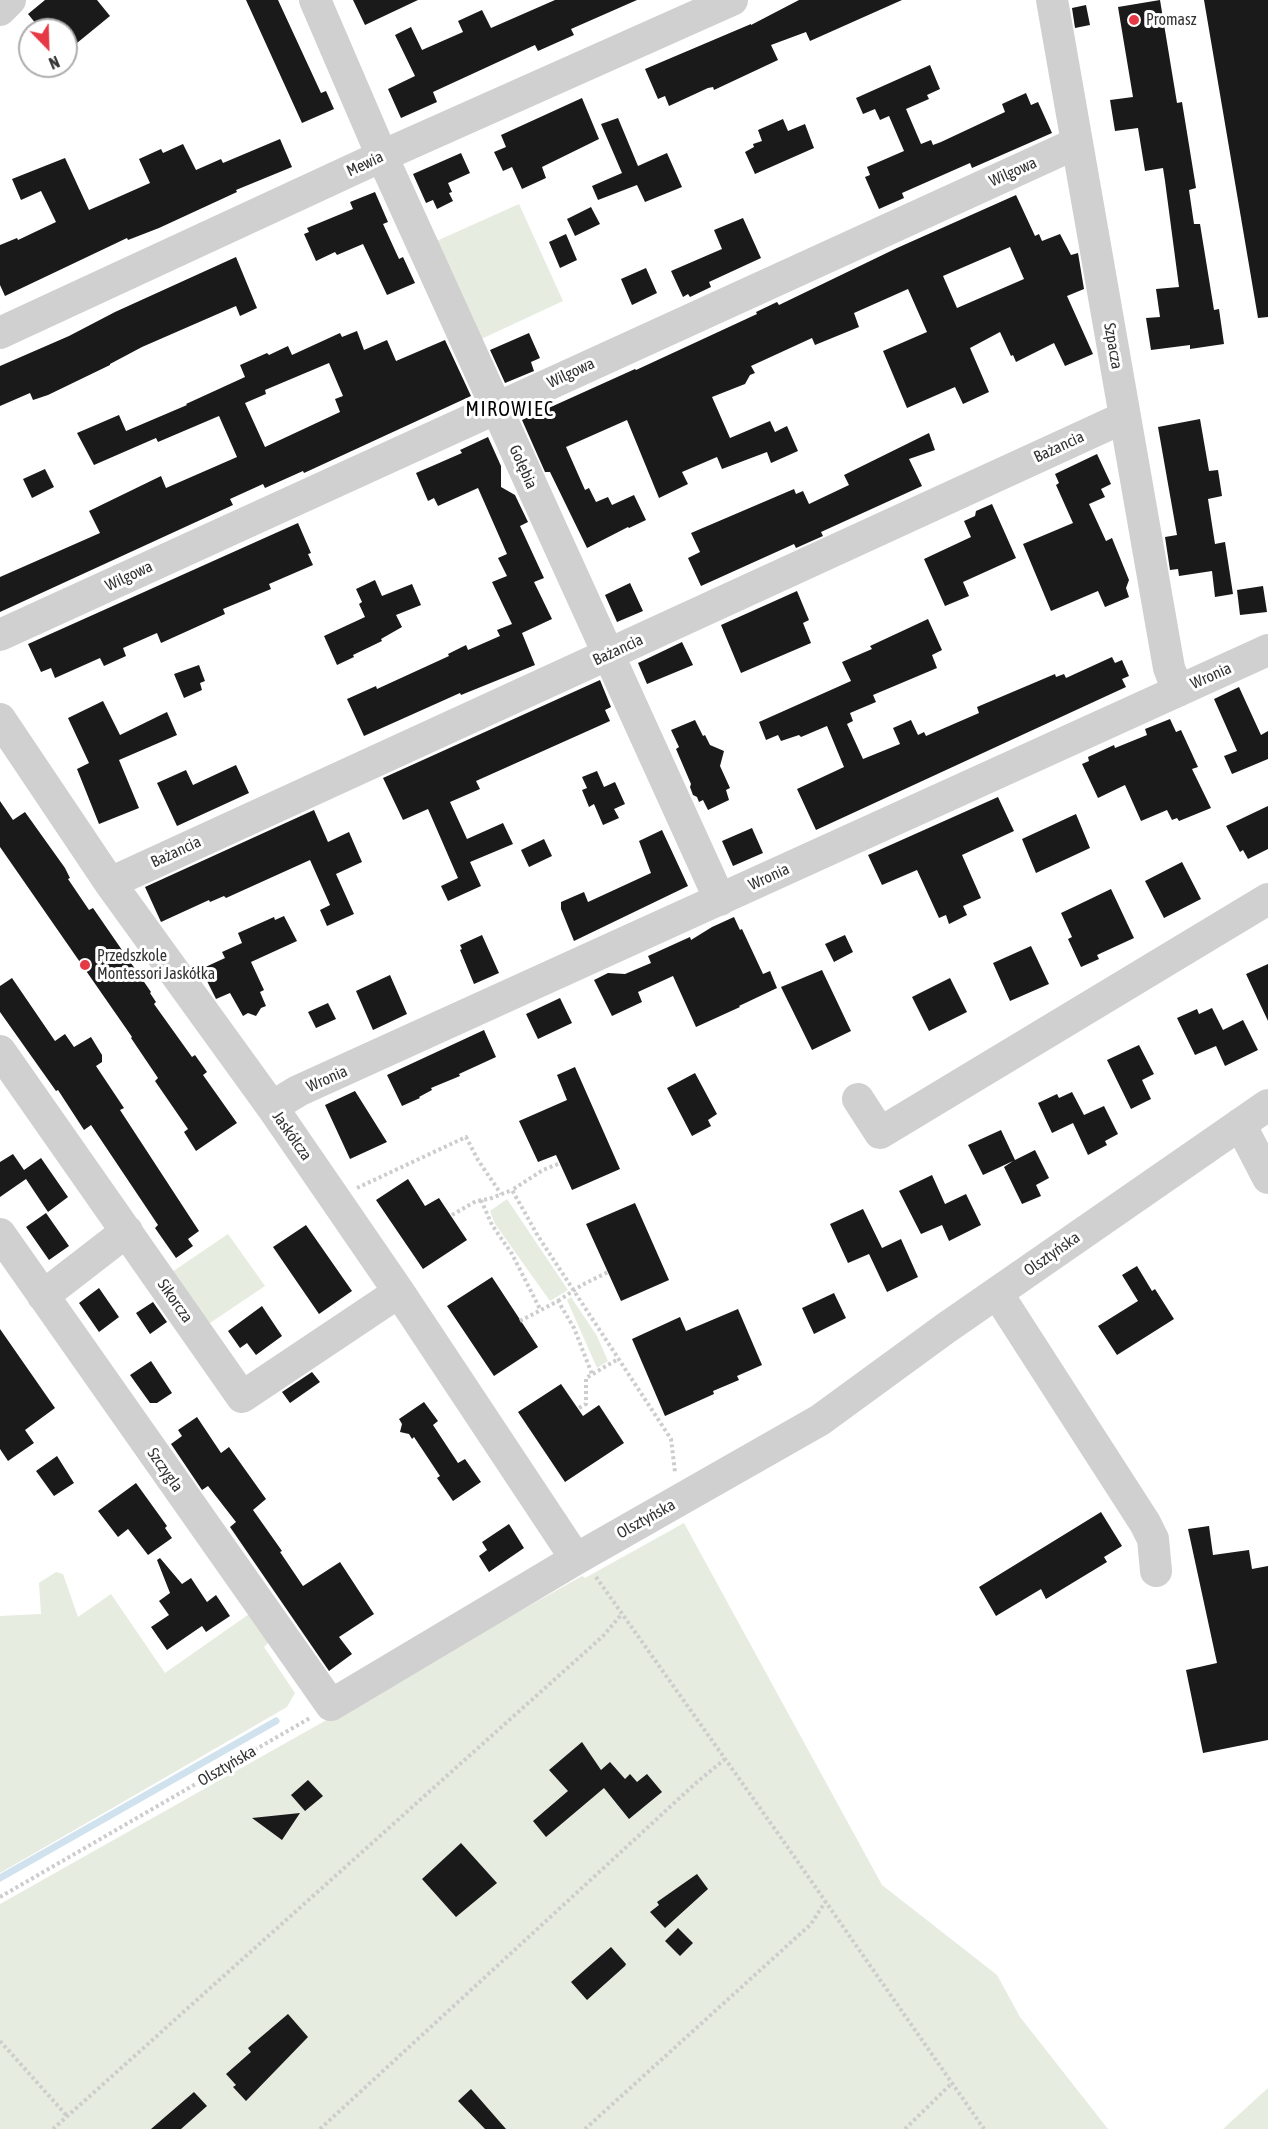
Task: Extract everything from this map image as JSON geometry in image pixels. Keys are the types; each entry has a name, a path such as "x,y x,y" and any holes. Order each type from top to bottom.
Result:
{"street":[{"path":"0,10 10,0"},
{"name":"Gołębia","path":"315,0 382,156 720,900"},
{"name":"Mewia","path":"0,333 382,156 732,0"},
{"name":"Szpacza","path":"1052,0 1169,668 1178,691"},
{"name":"Wilgowa","path":"0,635 1077,143"},
{"name":"Bażancia","path":"110,883 1125,417"},
{"name":"Wronia","path":"272,1107 298,1092 1268,650"},
{"name":"Jaskółcza","path":"0,719 110,883 272,1107 585,1566"},
{"path":"858,1099 880,1133 1268,899"},
{"name":"Sikorcza","path":"0,1051 242,1397 399,1292"},
{"name":"Olsztyńska","path":"331,1706 585,1566 820,1420 946,1328 1268,1105"},
{"path":"1240,1124 1268,1178"},
{"path":"43,1296 127,1231"},
{"name":"Szczygla","path":"0,1234 331,1706"},
{"path":"997,1293 1145,1523 1153,1539 1156,1571"}],"path":[{"path":"351,1191 466,1137 478,1160 501,1194"},
{"path":"452,1215 462,1207 512,1190 543,1170 558,1164"},
{"path":"512,1190 538,1236 671,1439 676,1479"},
{"path":"481,1200 492,1225 512,1254 540,1310"},
{"path":"520,1321 608,1272"},
{"path":"558,1301 574,1328 592,1374"},
{"path":"579,1408 586,1404 586,1378 618,1359"},
{"path":"585,1566 725,1759 984,2129"},
{"path":"53,2129 603,1636 621,1615"},
{"name":"Olsztyńska","path":"0,1897 331,1706"},
{"path":"320,2129 697,1782 725,1759"},
{"path":"585,2129 812,1924 825,1902"},
{"path":"0,2041 67,2116"},
{"path":"904,2129 952,2083"}],"shaded area":[{"path":"519,204 563,301 477,341 432,243"},
{"path":"507,1199 568,1290 550,1301 495,1224 490,1211"},
{"path":"228,1234 265,1286 207,1325 169,1274"},
{"path":"571,1297 597,1336 608,1361 597,1368 567,1300"},
{"path":"684,1523 882,1885 997,1975 1020,2017 1108,2129 0,2129 0,1904 582,1576 585,1578"},
{"path":"56,1572 63,1574 78,1617 111,1594 165,1673 252,1612 271,1640 264,1647 295,1693 287,1707 0,1873 0,1616 41,1614 39,1583"},
{"path":"1268,2088 1268,2129 1223,2129"}],"building":[{"path":"45,0 97,0 110,16 78,42 78,18 31,18 28,14"},
{"path":"246,0 278,0 321,93 326,91 334,109 302,123"},
{"path":"353,0 418,0 365,25"},
{"path":"555,0 637,0 571,29 574,35 538,51 535,45 433,92 437,102 401,118 388,89 415,76 395,35 411,27 422,50 463,32 458,21 482,10 491,28"},
{"path":"799,0 902,0 810,41 806,32 771,45 778,60 714,90 713,87 708,88 669,106 665,96 658,99 645,69 751,25"},
{"path":"1160,0 1177,103 1182,102 1196,188 1189,190 1194,224 1200,224 1214,310 1219,309 1224,344 1190,349 1190,345 1151,350 1146,318 1160,317 1156,289 1179,287 1163,168 1145,171 1138,128 1115,131 1110,100 1133,97 1118,7"},
{"path":"1204,0 1268,0 1268,317 1258,318"},
{"path":"1086,5 1090,25 1075,28 1072,8"},
{"path":"930,65 940,89 927,95 929,99 906,109 921,144 931,140 933,145 941,142 1005,112 1002,104 1026,93 1031,105 1038,102 1052,133 972,168 970,163 902,193 904,198 879,209 865,177 870,175 867,167 904,151 889,116 880,120 875,109 863,114 856,98"},
{"path":"582,98 599,139 542,167 546,178 522,189 512,167 503,171 494,152 506,147 501,135"},
{"path":"618,118 638,166 667,153 682,187 645,202 637,185 598,200 592,186 622,173 601,124"},
{"path":"783,119 788,131 805,124 814,148 755,174 745,152 754,147 753,144 762,141 758,130"},
{"path":"280,139 292,167 236,190 237,192 159,228 128,240 127,238 5,296 0,285 0,245 17,238 18,240 56,222 41,191 21,200 12,179 65,158 89,210 150,183 139,159 161,149 163,153 183,144 196,170 221,159 223,163"},
{"path":"461,153 470,173 448,183 453,201 437,209 433,200 426,203 413,174"},
{"path":"375,192 388,222 383,224 399,259 403,257 415,283 387,295 363,244 337,255 335,252 316,261 304,234 309,232 307,228 353,209 350,202"},
{"path":"1016,195 1035,236 1039,234 1042,241 1060,234 1071,255 1078,253 1084,289 1067,296 1093,354 1065,366 1054,343 1016,362 1000,332 970,348 989,392 963,404 955,387 907,408 883,351 927,332 908,289 854,313 859,327 815,345 812,338 751,366 755,373 750,375 745,384 712,397 730,438 770,421 775,432 787,426 798,451 771,463 767,452 722,469 717,457 682,472 688,484 659,498 627,420 566,447 585,490 589,488 596,502 608,497 612,505 634,495 646,520 587,548 550,472 545,472 522,420 636,370 757,314 756,312 777,302 779,305 897,248","holes":["1010,247 1024,279 957,308 943,276"]},
{"path":"591,207 600,224 575,236 567,219"},
{"path":"743,218 761,258 709,282 711,287 690,297 688,294 683,297 671,271 722,249 714,230"},
{"path":"566,234 577,260 560,268 549,242"},
{"path":"236,257 257,308 240,316 236,306 142,347 48,395 33,400 30,393 0,406 0,366"},
{"path":"646,268 657,293 632,305 621,279"},
{"path":"357,331 364,350 387,340 396,361 445,340 471,396 304,473 303,471 265,488 263,484 230,499 233,505 0,612 0,577 100,533 89,511 161,476 166,488 237,457 219,416 158,442 156,438 94,465 77,433 119,415 126,431 245,377 240,365 267,353 269,355 288,346 292,355 340,333 342,337","holes":["329,363 343,396 335,399 340,412 265,447 245,403 266,394 265,390"]},
{"path":"529,333 540,358 531,362 534,371 505,383 490,350"},
{"path":"1200,419 1209,471 1218,470 1222,496 1208,499 1215,544 1225,542 1233,594 1215,597 1212,571 1179,576 1178,569 1170,570 1165,537 1177,535 1158,427"},
{"path":"929,433 935,450 909,459 922,486 821,532 823,536 796,548 794,544 701,586 688,558 700,552 691,533 794,489 796,494 803,491 809,504 849,485 844,475"},
{"path":"488,437 501,466 501,487 515,495 528,522 520,526 544,578 534,582 552,619 522,633 535,665 461,695 460,693 364,736 347,699 376,686 377,689 449,656 448,654 466,645 468,650 500,636 497,630 512,624 492,582 507,576 498,558 507,554 478,488 438,506 434,498 428,501 416,473 462,453 460,450"},
{"path":"1097,454 1111,484 1101,489 1105,497 1089,504 1106,541 1112,538 1129,580 1126,588 1129,597 1105,607 1098,591 1051,611 1023,544 1073,523 1056,485 1059,483 1055,474"},
{"path":"45,469 54,487 32,498 23,479"},
{"path":"992,504 1016,558 963,582 969,596 945,606 924,559 971,537 964,521 975,516 976,511"},
{"path":"298,523 311,553 308,554 313,565 269,584 271,589 223,609 225,614 161,643 157,633 123,648 126,656 104,666 100,658 55,678 51,668 41,672 28,644"},
{"path":"375,580 382,596 412,584 421,605 396,615 402,627 381,639 382,641 337,665 324,636 365,617 356,589"},
{"path":"630,583 643,611 617,622 605,595"},
{"path":"1263,586 1267,612 1240,615 1237,590"},
{"path":"797,591 809,620 803,623 811,643 741,673 721,625"},
{"path":"928,619 942,650 932,655 937,668 873,695 876,702 850,713 853,721 847,724 863,759 900,744 893,728 911,720 918,735 924,732 926,736 979,713 977,707 1055,674 1056,677 1064,674 1066,678 1112,657 1115,663 1122,660 1129,676 1122,679 1126,687 816,830 797,789 844,767 827,726 801,737 799,735 781,741 778,735 766,740 759,722 851,681 842,662"},
{"path":"682,642 693,665 647,684 638,663"},
{"path":"199,665 205,681 200,683 202,690 184,698 174,674"},
{"path":"600,680 611,707 605,710 610,721 476,781 480,789 450,802 467,839 503,823 513,844 470,862 481,886 448,901 441,886 458,878 428,809 403,820 383,778"},
{"path":"1239,687 1261,735 1268,731 1268,759 1232,774 1224,756 1237,751 1214,699"},
{"path":"103,701 120,735 167,712 177,735 119,760 139,808 99,824 77,769 89,763 68,718"},
{"path":"1170,719 1176,732 1181,730 1198,767 1192,769 1211,808 1179,821 1177,818 1172,820 1167,810 1141,821 1125,785 1098,798 1082,764 1089,761 1088,757 1114,745 1115,748 1147,735 1145,729"},
{"path":"695,720 710,745 724,751 720,766 730,788 726,790 729,800 708,810 703,800 699,802 693,795 691,784 676,749 679,747 671,730"},
{"path":"236,765 249,793 177,826 157,783 186,770 193,785"},
{"path":"597,771 604,787 615,782 625,804 614,809 619,818 603,825 594,804 589,807 582,790 587,788 582,777"},
{"path":"998,797 1014,831 962,855 981,898 963,906 967,915 949,924 946,915 939,918 917,870 882,885 868,855"},
{"path":"0,801 13,820 25,812 65,868 70,878 68,879 89,910 93,908 151,992 156,1002 154,1004 192,1057 195,1055 207,1072 203,1075 237,1123 196,1151 184,1132 188,1129 155,1081 158,1078 132,1037 0,847"},
{"path":"1268,806 1268,849 1248,859 1243,850 1240,852 1226,826"},
{"path":"314,810 328,842 349,832 362,862 336,874 354,914 327,926 320,910 330,905 310,860 226,898 224,896 210,902 209,900 161,922 145,887"},
{"path":"1076,814 1090,848 1036,873 1022,839"},
{"path":"752,828 763,853 733,866 722,841"},
{"path":"662,830 688,886 574,941 561,909 561,902 584,892 588,902 651,873 639,841"},
{"path":"544,839 552,856 529,867 521,850"},
{"path":"1182,862 1201,899 1164,918 1145,881"},
{"path":"1111,889 1134,938 1097,955 1099,959 1081,967 1068,939 1072,937 1061,913"},
{"path":"284,916 297,941 251,962 264,990 260,992 266,1006 261,1008 256,1016 248,1013 243,1016 230,993 216,999 201,969 225,958 222,952 242,943 238,933 274,917 275,920"},
{"path":"734,917 763,974 770,971 777,988 696,1027 673,976 638,992 642,1002 612,1016 594,980 608,973 625,974 651,963 648,956 690,937 691,940"},
{"path":"482,935 499,973 474,984 460,945"},
{"path":"845,935 853,952 834,962 825,944"},
{"path":"1031,946 1049,984 1010,1001 993,963"},
{"path":"1268,964 1268,1021 1246,974"},
{"path":"822,970 851,1031 812,1050 781,987"},
{"path":"390,975 407,1014 373,1030 356,991"},
{"path":"12,978 55,1041 65,1034 74,1047 91,1037 102,1055 102,1062 96,1066 124,1108 120,1110 199,1231 188,1239 193,1246 176,1258 155,1228 158,1225 91,1125 84,1130 58,1090 56,1091 0,1012 0,986"},
{"path":"950,978 967,1012 929,1031 912,997"},
{"path":"560,998 572,1023 538,1039 526,1014"},
{"path":"328,1003 336,1019 316,1028 308,1012"},
{"path":"1212,1008 1223,1030 1243,1020 1258,1050 1225,1066 1216,1046 1195,1055 1177,1018 1197,1009 1199,1014"},
{"path":"484,1030 496,1057 431,1088 432,1090 420,1098 402,1106 387,1075"},
{"path":"1139,1045 1154,1074 1142,1080 1151,1099 1131,1109 1107,1060"},
{"path":"575,1067 620,1169 572,1190 556,1155 538,1162 519,1121 567,1100 557,1075"},
{"path":"695,1073 717,1114 708,1120 711,1126 692,1136 667,1088"},
{"path":"355,1091 387,1142 350,1159 325,1105"},
{"path":"1072,1092 1084,1115 1104,1106 1118,1134 1105,1141 1107,1145 1088,1155 1073,1123 1052,1133 1038,1103 1057,1094 1059,1098"},
{"path":"1001,1130 1015,1160 1035,1150 1049,1178 1036,1185 1041,1196 1022,1204 1004,1167 1013,1161 983,1175 968,1145"},
{"path":"13,1154 24,1170 41,1158 68,1197 48,1212 26,1179 0,1197 0,1162"},
{"path":"932,1175 945,1204 966,1194 981,1225 949,1241 942,1225 921,1234 899,1191"},
{"path":"408,1179 425,1206 439,1198 467,1240 423,1269 376,1200"},
{"path":"635,1203 669,1280 621,1301 586,1224"},
{"path":"863,1209 882,1248 901,1239 918,1277 887,1292 869,1254 848,1263 830,1224"},
{"path":"46,1213 69,1246 49,1260 26,1227"},
{"path":"306,1225 352,1291 319,1314 273,1247"},
{"path":"1137,1266 1152,1291 1155,1289 1174,1319 1117,1355 1098,1326 1138,1301 1122,1275"},
{"path":"492,1277 538,1347 494,1376 447,1306"},
{"path":"99,1288 119,1317 99,1332 79,1303"},
{"path":"834,1293 846,1318 814,1334 802,1308"},
{"path":"153,1302 167,1322 150,1334 136,1313"},
{"path":"262,1306 282,1336 256,1355 247,1343 240,1348 228,1331"},
{"path":"738,1309 762,1365 737,1376 739,1380 713,1391 714,1394 665,1416 632,1339 680,1317 686,1331"},
{"path":"0,1329 55,1408 25,1430 34,1443 8,1461 0,1449"},
{"path":"151,1361 172,1393 157,1403 150,1403 130,1375"},
{"path":"312,1372 320,1382 290,1403 282,1392"},
{"path":"561,1384 583,1416 599,1405 624,1443 565,1482 518,1412"},
{"path":"424,1402 438,1421 433,1425 458,1463 465,1459 481,1482 453,1501 437,1478 440,1476 414,1437 412,1439 409,1434 400,1432 402,1424 399,1419"},
{"path":"197,1417 221,1453 229,1447 266,1499 253,1510 303,1586 340,1562 374,1614 339,1637 352,1654 329,1671 230,1527 236,1522 208,1486 202,1490 171,1444 182,1436 178,1430"},
{"path":"57,1456 74,1483 54,1496 36,1471"},
{"path":"136,1483 167,1526 165,1528 172,1538 148,1555 128,1529 118,1537 98,1511"},
{"path":"1101,1512 1122,1546 1104,1557 1107,1562 1046,1599 1041,1589 996,1616 979,1587"},
{"path":"509,1524 524,1548 489,1572 479,1556 487,1550 482,1542"},
{"path":"1209,1526 1213,1555 1249,1550 1252,1569 1268,1566 1268,1740 1203,1753 1186,1670 1217,1663 1188,1529"},
{"path":"160,1558 182,1584 191,1578 207,1602 216,1595 230,1616 206,1632 202,1626 167,1650 151,1627 169,1615 159,1601 170,1593 157,1560"},
{"path":"582,1742 601,1770 610,1762 625,1779 630,1774 637,1782 647,1774 662,1792 629,1819 604,1788 546,1837 533,1821 568,1791 549,1770"},
{"path":"308,1780 323,1796 305,1811 291,1795"},
{"path":"300,1813 282,1840 252,1818"},
{"path":"461,1843 497,1883 456,1917 422,1879"},
{"path":"697,1874 708,1889 665,1928 650,1912 659,1905 657,1902"},
{"path":"678,1928 693,1943 680,1956 665,1941"},
{"path":"611,1947 626,1964 587,2000 571,1982"},
{"path":"288,2014 308,2037 246,2101 233,2087 236,2085 226,2074 251,2052 248,2048"},
{"path":"471,2089 506,2129 485,2129 458,2101"},
{"path":"194,2092 207,2106 181,2129 151,2129"}],"waterway":[{"path":"0,1878 276,1721"}],"place":[{"name":"Promasz","path":"1134,20"},
{"name":"Przedszkole Montessori Jaskółka","path":"85,965"}],"district":[{"name":"MIROWIEC","path":"510,410"}]}
